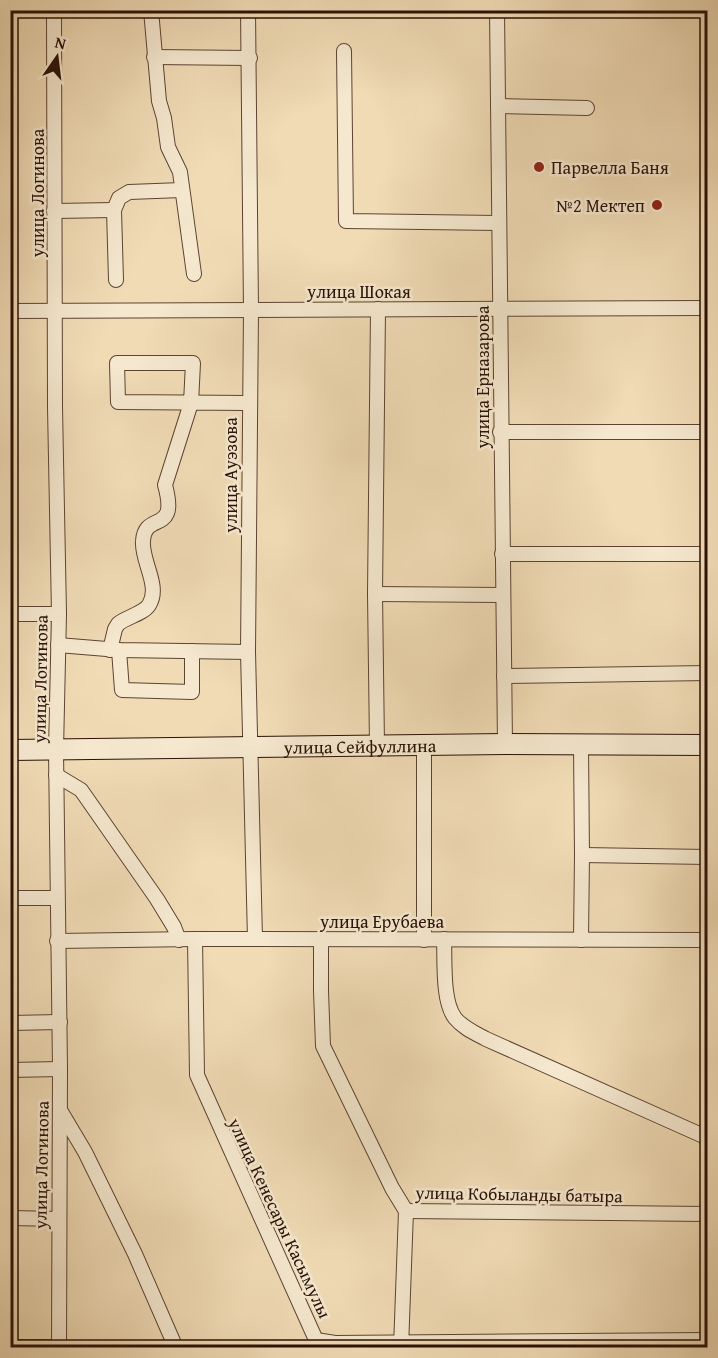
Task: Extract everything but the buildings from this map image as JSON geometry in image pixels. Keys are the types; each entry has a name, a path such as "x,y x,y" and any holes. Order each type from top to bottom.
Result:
{"main road":[{"name":"улица Сейфуллина","path":"10,750 505,744 708,745"}],"street":[{"name":"улица Логинова","path":"54,10 59,614 56,750 57,941 60,1022 59,1347"},
{"path":"151,10 159,101 168,147 180,172 194,274"},
{"name":"улица Ауэзова","path":"248,10 250,58 248,652 255,939"},
{"name":"улица Ерназарова","path":"497,10 505,744"},
{"path":"344,51 346,221 498,223"},
{"path":"154,57 250,58"},
{"path":"498,106 587,108"},
{"path":"116,280 114,210 119,198 129,192 182,190"},
{"path":"54,211 114,210"},
{"name":"улица Шокая","path":"10,311 708,308"},
{"path":"377,745 375,594 378,309"},
{"path":"192,651 192,692 122,690 115,650 115,629 118,624 147,608 152,598 152,584 144,554 143,538 149,525 164,520 168,515 168,496 165,485 191,403 194,363 117,363 118,402 191,403 248,403"},
{"path":"500,432 708,432"},
{"path":"502,554 708,554"},
{"path":"375,594 502,595"},
{"path":"10,614 59,614"},
{"path":"58,645 115,650 248,652"},
{"path":"504,676 708,673"},
{"path":"423,940 424,745"},
{"path":"581,745 581,940"},
{"path":"56,775 81,790 157,898 179,940"},
{"path":"582,855 708,856"},
{"path":"10,898 57,898"},
{"name":"улица Кенесары Касымулы","path":"195,939 196,1075 316,1340 326,1343 401,1345 708,1340"},
{"path":"444,939 447,996 453,1016 464,1027 496,1044 708,1138"},
{"name":"улица Кобыланды батыра","path":"321,940 323,1046 392,1188 406,1211 708,1214"},
{"name":"улица Ерубаева","path":"57,941 708,940"},
{"path":"10,1023 60,1022"},
{"path":"10,1070 60,1069"},
{"path":"60,1110 105,1192 176,1347"},
{"path":"401,1345 406,1211"},
{"path":"10,1218 59,1219"},
{"path":"10,1347 59,1347"}],"place":[{"name":"Парвелла Баня","path":"539,167"},
{"name":"№2 Мектеп","path":"657,205"}]}
